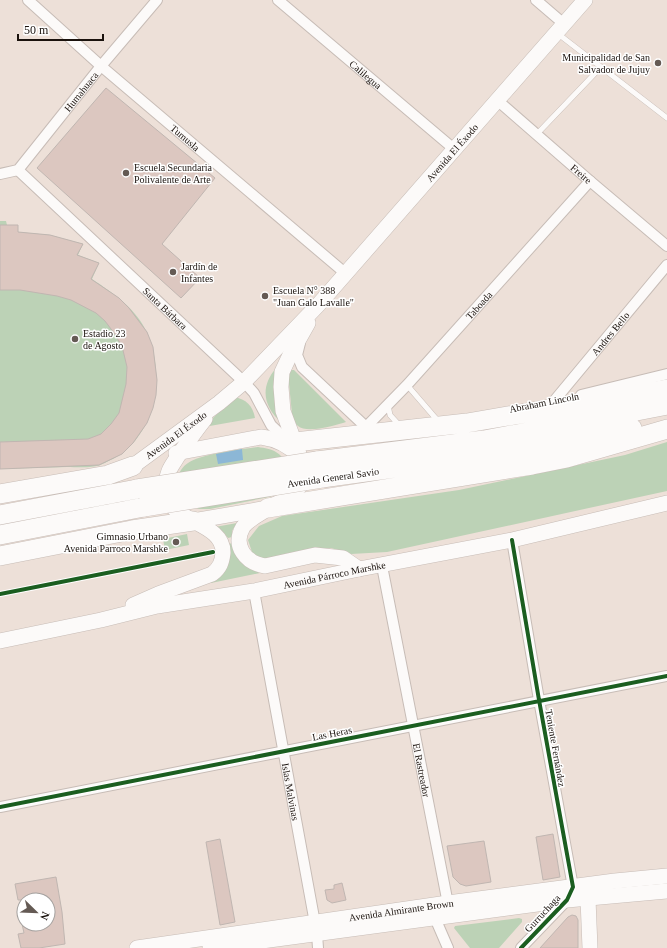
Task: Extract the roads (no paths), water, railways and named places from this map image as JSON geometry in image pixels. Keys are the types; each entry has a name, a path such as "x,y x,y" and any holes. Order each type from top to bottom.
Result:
{"highway":[{"path":"290,445 368,430 421,427 511,416 667,389"},
{"name":"Avenida General Savio","path":"0,535 151,506 322,478 431,455 484,440 667,405"},
{"name":"Avenida General Savio","path":"0,515 137,489 317,461 431,455 545,445 667,421"},
{"path":"268,508 532,465 573,456 667,429"},
{"path":"0,494 108,475 133,466"},
{"path":"0,556 132,530 193,521"}],"main road":[{"name":"Avenida El Éxodo","path":"133,466 219,404 244,382 318,304 585,0"},
{"name":"Avenida El Éxodo","path":"268,508 286,499 301,484 304,477 302,462 290,445 281,393 282,372 318,304"},
{"name":"Avenida El Éxodo","path":"101,620 158,594 200,579 216,571 222,560 222,542 210,530 193,521 171,505 166,492 166,481 169,470 181,452 204,421 219,404"},
{"path":"133,466 181,452 261,437 290,445"},
{"name":"Avenida Párroco Marshke","path":"0,641 101,620 157,606 254,591 359,569 382,566 512,540 667,503"},
{"path":"193,521 268,508"},
{"path":"268,508 247,523 240,534 240,546 246,558 251,562 265,566 315,555 343,558 359,569"},
{"name":"Avenida Almirante Brown","path":"590,892 615,881 667,876"},
{"name":"Avenida Almirante Brown","path":"210,948 317,935 441,911 570,893 667,891"},
{"path":"590,892 590,948"},
{"name":"Avenida Almirante Brown","path":"136,948 317,935"}],"street":[{"name":"Tumusla","path":"28,0 101,66 345,273"},
{"name":"Humahuaca","path":"18,170 101,66 157,0"},
{"name":"Calilegua","path":"278,0 454,150"},
{"path":"536,0 560,28"},
{"name":"Freire","path":"497,100 667,246"},
{"path":"0,174 18,170"},
{"name":"Santa Bárbara","path":"18,170 244,382 254,393 272,425 290,445"},
{"name":"Taboada","path":"368,430 388,404 407,385 590,181"},
{"name":"Andres Bello","path":"554,401 667,265"},
{"path":"306,327 298,354 302,367 368,430"},
{"name":"Abraham Lincoln","path":"421,427 554,401 667,374"},
{"name":"Teniente Fernández","path":"512,540 570,893"},
{"name":"El Rastreador","path":"382,566 413,725 448,948"},
{"name":"Islas Malvinas","path":"254,591 317,935"},
{"name":"Las Heras","path":"0,807 667,676"},
{"name":"Gurruchaga","path":"521,948 570,893"}],"lane":[{"path":"560,28 601,67 667,118"},
{"path":"536,134 601,67"},
{"path":"407,385 421,427"},
{"path":"388,404 390,415 421,427"}],"water":[{"path":"242,449 243,460 218,464 216,454"}],"place":[{"name":"Municipalidad de San Salvador de Jujuy","path":"658,63"},
{"name":"Escuela Secundaria Polivalente de Arte","path":"126,173"},
{"name":"Jardín de Infantes","path":"173,272"},
{"name":"Escuela N° 388 \"Juan Galo Lavalle\"","path":"265,296"},
{"name":"Estadio 23 de Agosto","path":"75,339"},
{"name":"Gimnasio Urbano Avenida Parroco Marshke","path":"176,542"}]}
